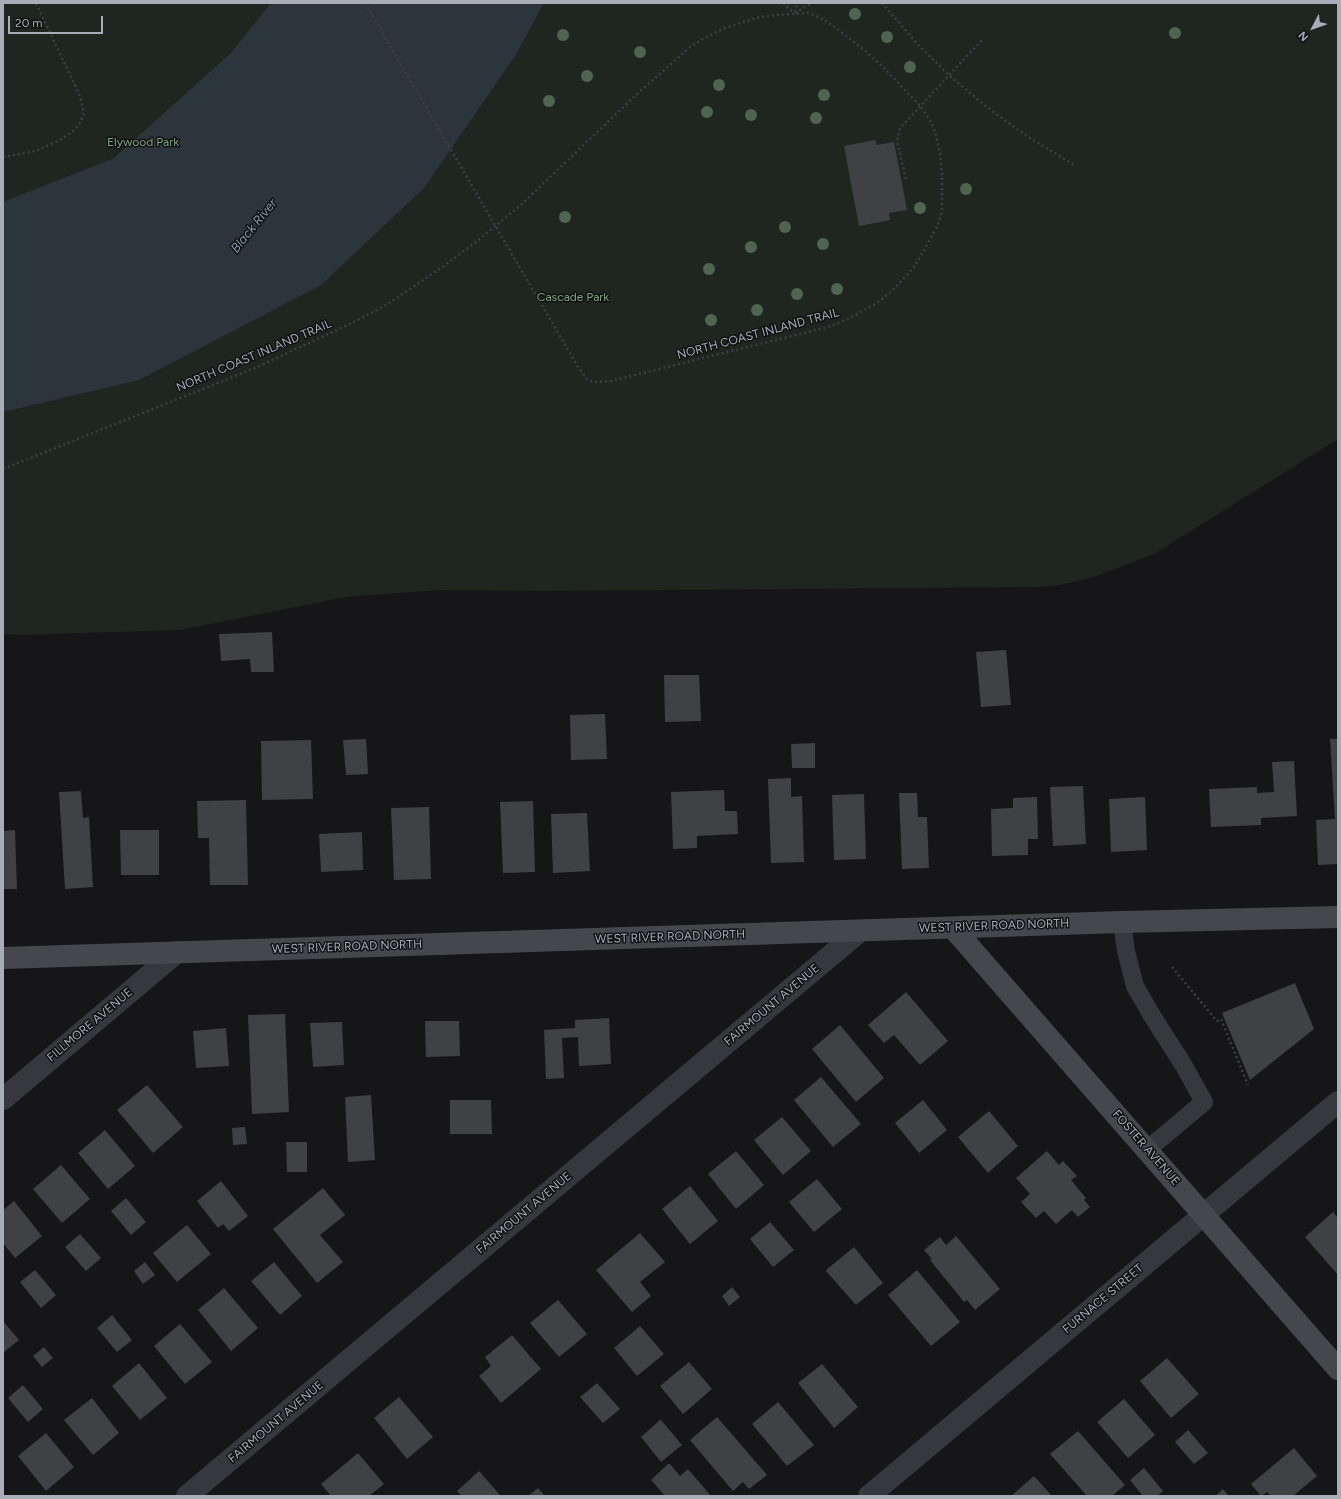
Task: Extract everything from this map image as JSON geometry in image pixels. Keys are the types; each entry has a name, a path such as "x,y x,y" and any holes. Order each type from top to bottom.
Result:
{"street":[{"name":"WEST RIVER ROAD NORTH","path":"3,958 860,930 1338,917"},
{"name":"FOSTER AVENUE","path":"953,928 1338,1369"},
{"name":"FAIRMOUNT AVENUE","path":"187,1496 860,930"},
{"name":"FILLMORE AVENUE","path":"3,1099 177,952"},
{"name":"FURNACE STREET","path":"868,1496 1338,1102"}],"lane":[{"path":"1122,922 1126,951 1135,986 1184,1066 1204,1102 1147,1150"}],"path":[{"path":"3,157 36,151 60,140 72,132 80,124 84,113 80,96 61,53 36,3"},
{"name":"NORTH COAST INLAND TRAIL","path":"3,469 255,368 346,326 386,305 436,272 476,242 518,208 636,95 689,48 704,38 725,28 756,18 795,13 808,13 819,17 847,36 884,68 921,107 930,120 935,132 940,153 942,173 942,211 937,227 915,266 892,291 877,303 850,318 828,327 611,381 594,382 587,378 578,367 365,3"},
{"path":"783,3 795,13"},
{"path":"795,13 797,3"},
{"path":"795,13 812,3"},
{"path":"882,3 920,47 950,76 988,108 1027,136 1074,165"},
{"path":"906,179 897,141 900,128 982,40"},
{"path":"1172,967 1217,1020 1221,1019 1248,1085"}],"green space":[{"name":"Cascade Park","path":"3,3 1338,3 1338,439 1154,554 1091,578 1060,585 1036,587 542,591 438,590 346,597 180,630 23,635 3,634"}],"water":[{"name":"Black River","path":"271,3 544,3 515,56 424,188 321,285 139,380 3,412 3,202 114,158 230,54"}],"building":[{"path":"875,140 877,145 894,142 907,210 889,213 890,220 859,226 844,146"},
{"path":"272,632 274,672 251,672 250,659 221,661 219,634"},
{"path":"1006,650 1011,705 981,707 976,652"},
{"path":"664,675 699,675 701,721 665,722"},
{"path":"605,714 607,759 571,760 570,715"},
{"path":"366,739 368,774 346,775 343,740"},
{"path":"1330,739 1338,739 1338,864 1318,865 1316,820 1335,819"},
{"path":"311,740 313,799 262,800 261,741"},
{"path":"815,743 815,768 792,768 791,744"},
{"path":"1294,761 1297,816 1261,818 1261,825 1211,827 1209,789 1257,787 1257,793 1274,792 1272,762"},
{"path":"791,778 791,797 802,796 804,862 771,863 768,779"},
{"path":"1083,786 1086,844 1053,846 1050,787"},
{"path":"724,790 725,811 737,811 738,834 697,836 697,848 673,849 671,792"},
{"path":"81,791 83,818 89,817 93,887 65,889 59,792"},
{"path":"899,793 917,793 918,817 927,817 929,868 902,869"},
{"path":"864,794 866,859 834,860 832,795"},
{"path":"1037,797 1038,839 1028,839 1028,855 992,856 991,809 1013,808 1013,798"},
{"path":"1145,797 1147,850 1111,852 1109,799"},
{"path":"246,800 248,885 210,885 209,838 198,838 197,801"},
{"path":"533,801 535,872 503,873 500,802"},
{"path":"429,807 431,879 394,880 391,808"},
{"path":"587,813 590,871 553,873 551,814"},
{"path":"15,830 17,889 3,889 3,831"},
{"path":"120,830 159,830 159,875 121,875"},
{"path":"362,832 363,870 321,872 319,834"},
{"path":"1295,983 1314,1029 1250,1080 1222,1013"},
{"path":"906,992 948,1041 920,1065 894,1035 884,1043 868,1025"},
{"path":"285,1014 289,1112 252,1114 248,1015"},
{"path":"609,1018 611,1064 579,1066 578,1037 562,1038 564,1078 546,1079 544,1030 575,1028 575,1020"},
{"path":"425,1021 459,1021 460,1056 426,1057"},
{"path":"342,1022 344,1065 313,1067 310,1023"},
{"path":"840,1025 884,1078 856,1102 812,1049"},
{"path":"226,1028 229,1066 196,1068 193,1031"},
{"path":"821,1077 861,1124 833,1147 794,1100"},
{"path":"147,1085 183,1127 153,1153 117,1110"},
{"path":"371,1095 375,1160 348,1162 345,1097"},
{"path":"450,1100 491,1100 492,1134 450,1134"},
{"path":"923,1100 947,1130 919,1153 895,1123"},
{"path":"989,1111 1018,1146 988,1173 958,1137"},
{"path":"782,1117 811,1151 783,1175 754,1140"},
{"path":"245,1127 247,1144 233,1145 232,1128"},
{"path":"105,1130 135,1166 108,1189 78,1153"},
{"path":"286,1142 307,1142 307,1172 287,1172"},
{"path":"736,1151 764,1185 736,1209 708,1174"},
{"path":"1047,1151 1059,1165 1063,1161 1077,1176 1071,1180 1086,1198 1084,1200 1090,1207 1078,1217 1072,1210 1056,1224 1044,1211 1036,1218 1021,1202 1030,1194 1016,1178"},
{"path":"61,1165 90,1199 62,1223 33,1189"},
{"path":"817,1179 842,1209 814,1232 789,1202"},
{"path":"221,1181 248,1216 229,1231 223,1224 218,1228 197,1201"},
{"path":"690,1186 718,1221 690,1244 662,1209"},
{"path":"323,1188 345,1215 320,1235 343,1262 317,1283 273,1229"},
{"path":"126,1198 146,1222 131,1235 111,1211"},
{"path":"14,1201 42,1236 15,1258 3,1243 3,1210"},
{"path":"1333,1212 1338,1218 1338,1275 1305,1237"},
{"path":"770,1222 794,1250 773,1267 750,1239"},
{"path":"187,1225 211,1254 177,1282 153,1253"},
{"path":"640,1233 665,1262 640,1282 651,1296 632,1312 596,1270"},
{"path":"80,1234 101,1258 86,1271 65,1247"},
{"path":"956,1236 1000,1289 975,1310 967,1300 964,1302 930,1260 932,1259 924,1250 940,1237 946,1245"},
{"path":"854,1247 883,1283 856,1305 826,1271"},
{"path":"145,1262 155,1275 143,1284 134,1271"},
{"path":"274,1262 302,1296 280,1315 251,1281"},
{"path":"35,1270 56,1295 41,1308 20,1282"},
{"path":"917,1270 960,1322 931,1346 888,1295"},
{"path":"732,1287 740,1297 729,1306 722,1296"},
{"path":"224,1288 258,1328 231,1351 198,1310"},
{"path":"558,1300 587,1334 559,1357 530,1323"},
{"path":"112,1315 132,1340 117,1352 97,1328"},
{"path":"3,1321 19,1340 4,1352 3,1351"},
{"path":"180,1324 212,1362 185,1384 154,1346"},
{"path":"640,1326 664,1354 637,1376 614,1348"},
{"path":"512,1335 541,1369 501,1403 479,1376 491,1366 485,1357"},
{"path":"44,1347 53,1358 42,1367 33,1356"},
{"path":"1167,1358 1199,1394 1171,1418 1140,1381"},
{"path":"689,1362 712,1389 683,1414 660,1386"},
{"path":"139,1363 167,1398 140,1420 112,1386"},
{"path":"822,1364 858,1407 834,1428 798,1383"},
{"path":"597,1383 620,1409 603,1423 580,1397"},
{"path":"23,1385 43,1409 28,1422 8,1398"},
{"path":"399,1397 433,1437 407,1459 374,1418"},
{"path":"92,1398 119,1433 93,1455 64,1420"},
{"path":"1124,1399 1155,1435 1128,1458 1097,1422"},
{"path":"778,1402 814,1445 787,1466 752,1424"},
{"path":"717,1417 767,1475 749,1489 743,1482 733,1491 690,1440"},
{"path":"660,1420 682,1445 661,1462 641,1437"},
{"path":"1188,1430 1208,1453 1194,1464 1175,1442"},
{"path":"1078,1431 1125,1485 1112,1496 1087,1496 1050,1454"},
{"path":"46,1433 74,1467 46,1491 18,1456"},
{"path":"1294,1448 1317,1476 1293,1496 1271,1496 1267,1492 1261,1496 1251,1484"},
{"path":"358,1453 384,1484 369,1496 331,1496 321,1484"},
{"path":"668,1464 670,1464 680,1476 688,1469 711,1496 665,1496 651,1480"},
{"path":"1144,1468 1163,1491 1157,1496 1143,1496 1130,1480"},
{"path":"479,1471 500,1495 462,1496 457,1491"},
{"path":"1034,1476 1052,1496 1011,1496"},
{"path":"538,1488 545,1496 528,1496"},
{"path":"1223,1489 1229,1496 1215,1496"}],"park label":[{"name":"Elywood Park","path":"143,142"}]}
